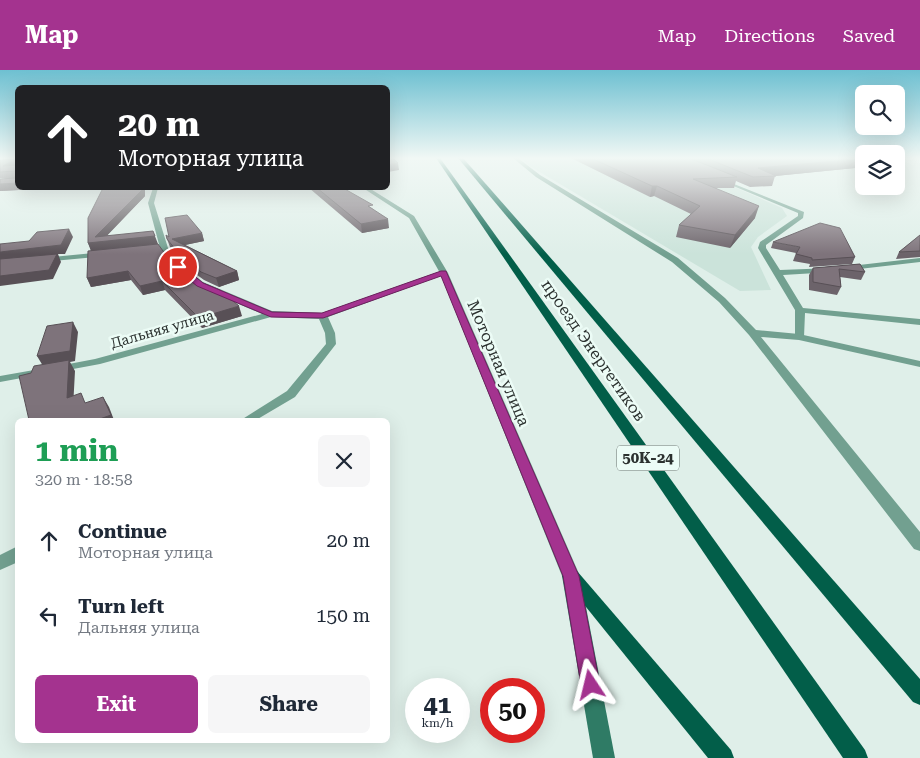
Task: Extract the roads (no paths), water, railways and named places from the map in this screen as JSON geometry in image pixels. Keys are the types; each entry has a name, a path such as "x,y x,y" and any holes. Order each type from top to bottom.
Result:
{"main road":[{"name":"проезд Энергетиков","path":"460,190 857,758"},
{"name":"проезд Энергетиков","path":"488,190 920,695"},
{"path":"571,576 604,758"},
{"path":"571,576 723,758"}],"street":[{"path":"154,190 151,202 164,248 178,267 200,284 271,314"},
{"name":"Моторная улица","path":"369,190 412,217 444,273 571,576"},
{"path":"561,190 675,260 722,300 753,334 920,544"},
{"path":"747,190 801,212 801,217 763,244 762,248 800,310 799,337"},
{"path":"155,249 164,248"},
{"path":"31,261 116,253"},
{"path":"776,273 833,270 920,260"},
{"name":"Дальняя улица","path":"0,380 96,362 271,314 323,316 444,273"},
{"path":"800,310 920,322"},
{"path":"250,418 291,394 331,344 330,332 323,316"},
{"path":"753,334 799,337 920,364"},
{"path":"0,563 15,555"}]}
